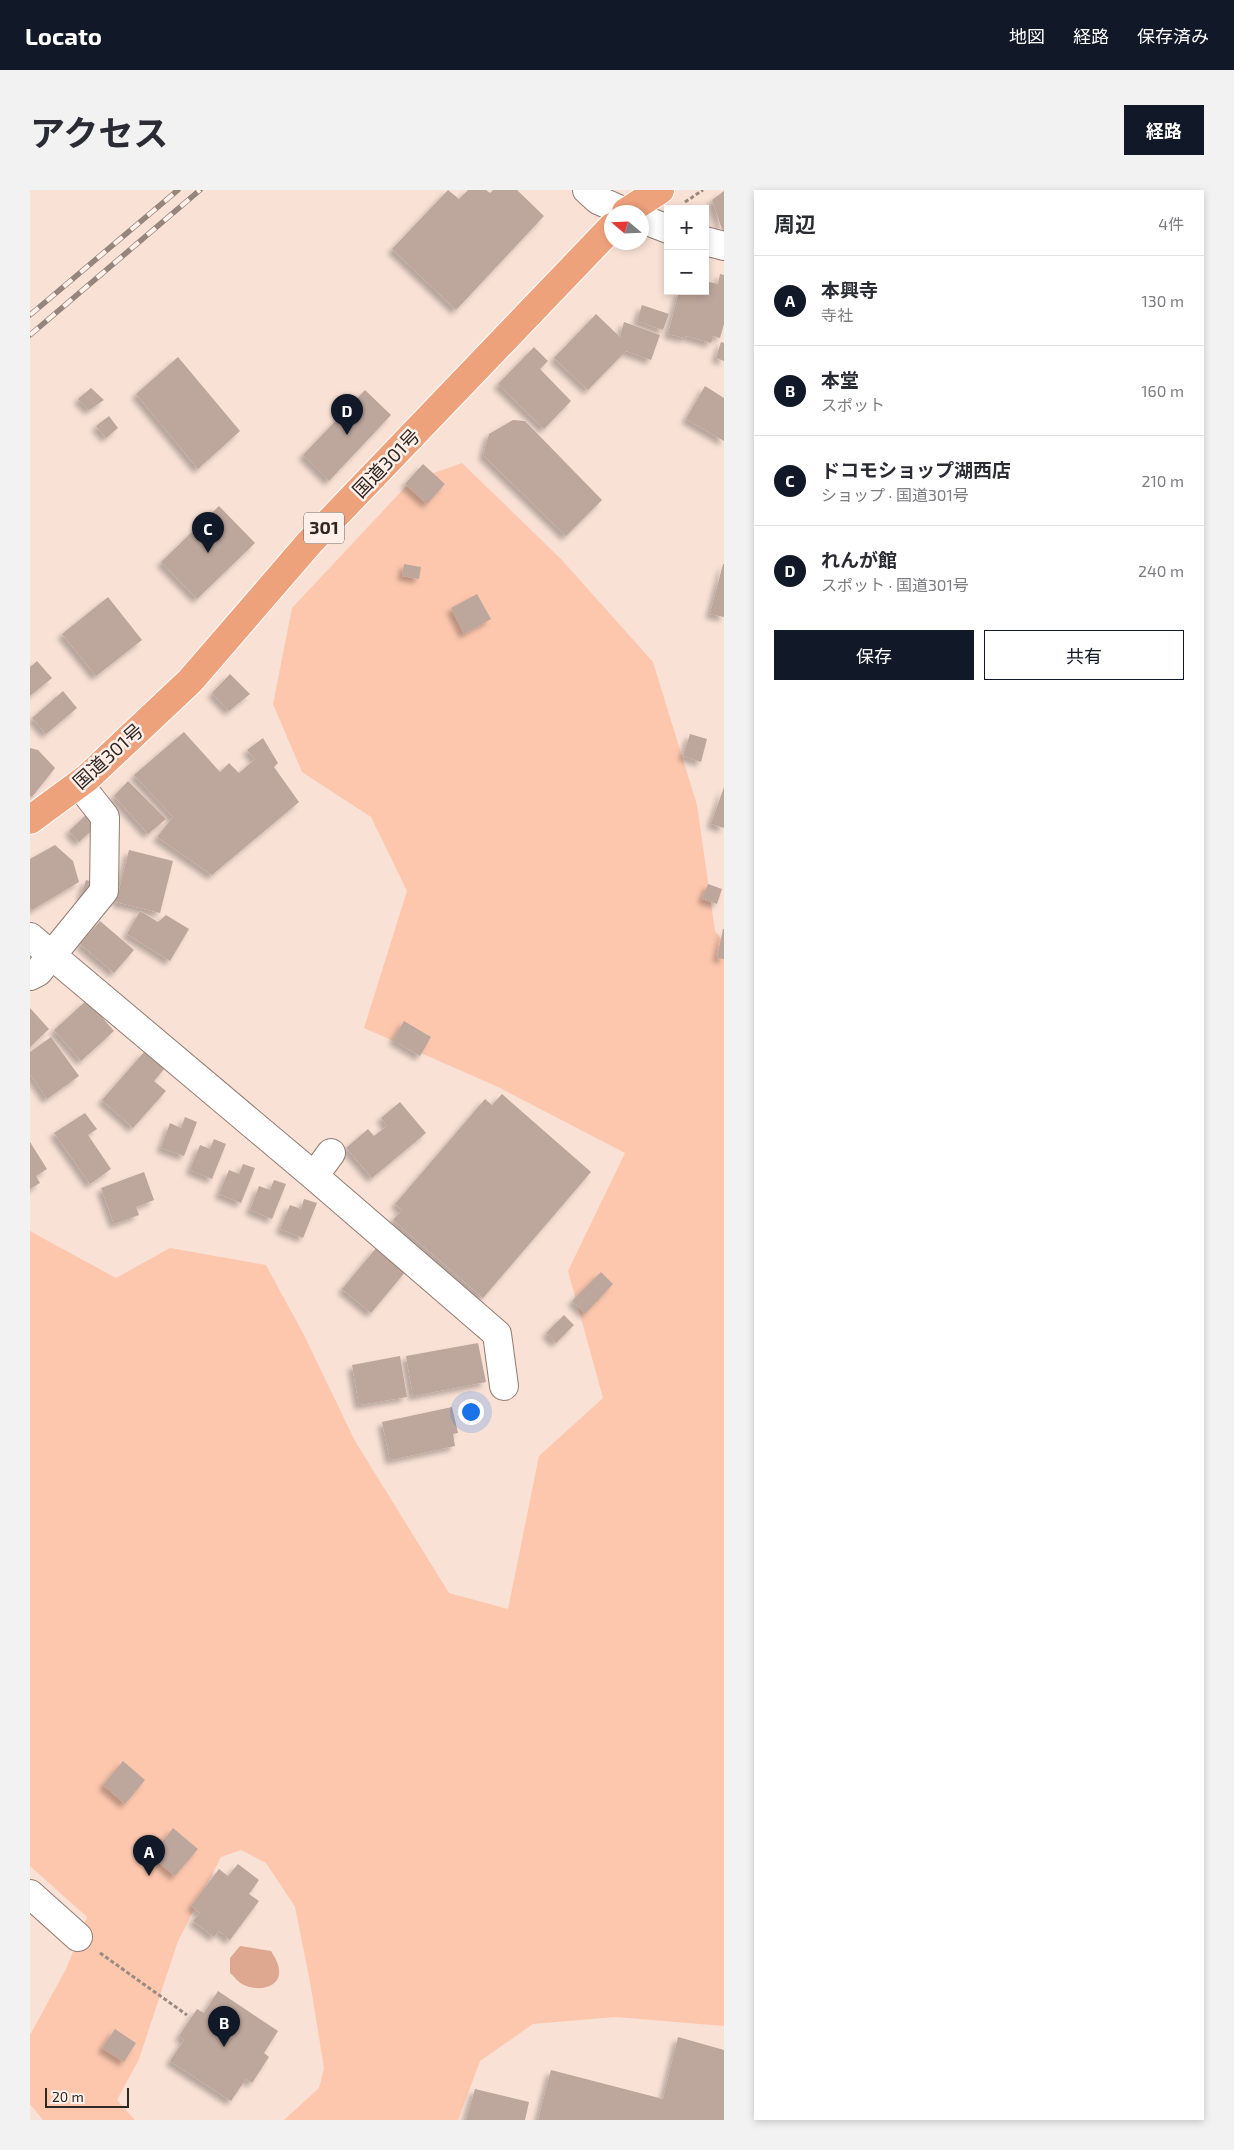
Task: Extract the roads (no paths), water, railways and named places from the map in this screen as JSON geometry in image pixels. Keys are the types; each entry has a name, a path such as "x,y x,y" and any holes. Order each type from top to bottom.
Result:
{"highway":[{"path":"636,205 660,190"},
{"name":"国道301号","path":"30,820 79,784 190,680 310,542 604,235"}],"street":[{"path":"587,190 598,200 609,205"},
{"path":"649,222 664,227"},
{"path":"709,241 724,246"},
{"path":"30,976 38,972 104,891 105,817 79,784"},
{"path":"30,937 314,1176 497,1334 504,1386"},
{"path":"314,1176 331,1153"},
{"path":"30,1894 78,1937"}],"railway":[{"path":"30,315 178,190"},
{"path":"30,335 200,190"}],"place":[{"name":"れんが館","path":"347,435"},
{"name":"ドコモショップ湖西店","path":"208,553"},
{"name":"本興寺","path":"149,1876"},
{"name":"本堂","path":"224,2047"}]}
